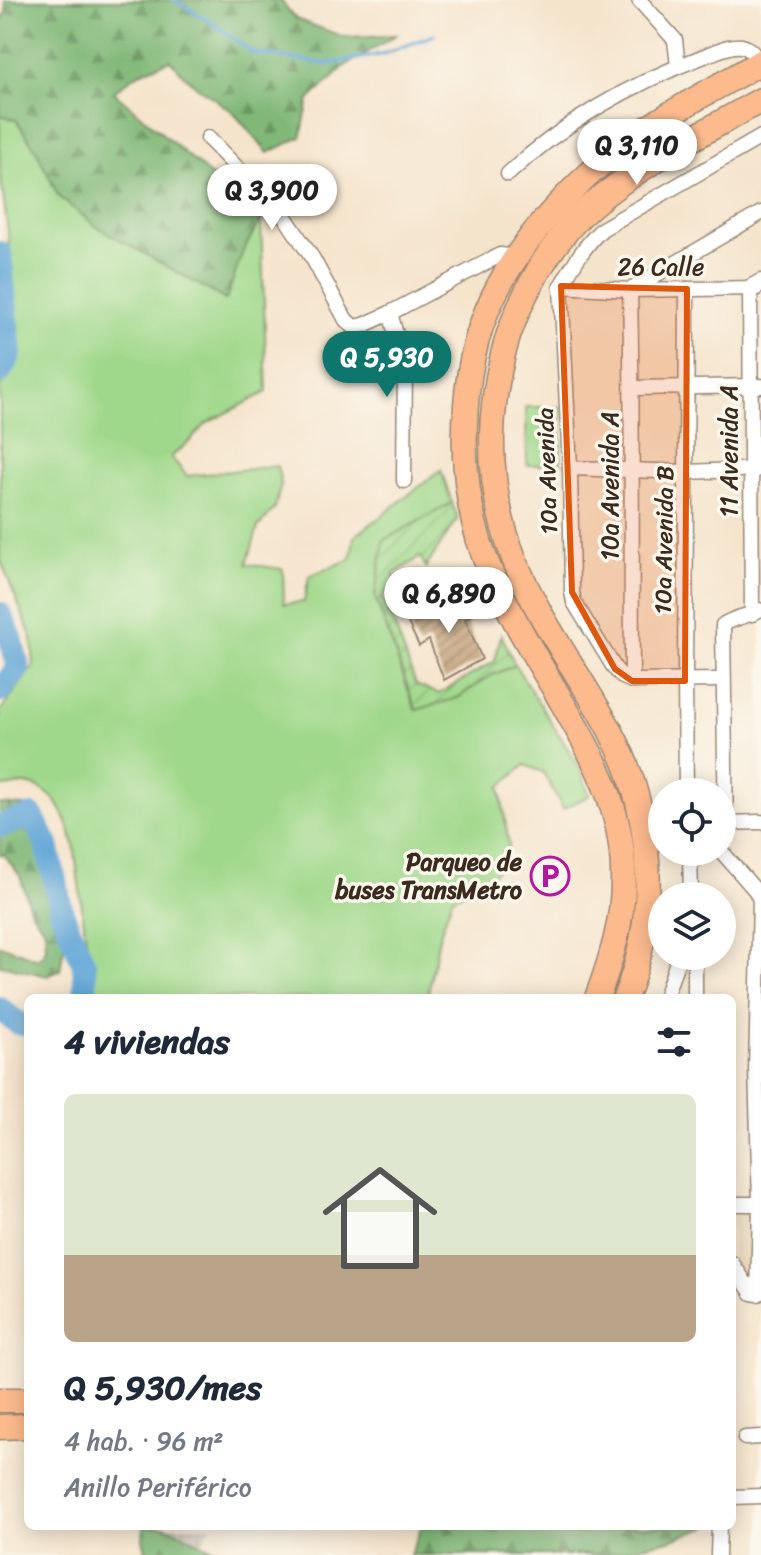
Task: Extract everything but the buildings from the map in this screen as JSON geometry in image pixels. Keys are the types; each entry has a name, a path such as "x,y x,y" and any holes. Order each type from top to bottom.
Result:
{"highway":[{"path":"598,994 613,954 624,880 615,814 601,772 516,623 479,540 464,451 466,399 477,340 493,297 517,257 563,198 608,157 660,120 760,62"},
{"path":"627,994 643,939 648,890 647,846 638,798 611,732 534,601 514,560 503,527 492,464 496,385 510,331 533,282 552,251 580,217 632,175 761,100"},
{"path":"0,1400 24,1400"},
{"path":"0,1427 24,1426"}],"street":[{"path":"639,0 675,40 678,66"},
{"path":"508,174 592,111 678,66 731,46 743,46 752,51 760,62"},
{"path":"561,286 576,259 602,229 761,137"},
{"path":"208,138 285,217 313,259 346,320 354,327 390,313 500,255 517,257"},
{"path":"630,290 761,213"},
{"name":"26 Calle","path":"561,286 630,290 757,285"},
{"name":"11 Avenida A","path":"757,285 757,611"},
{"name":"10a Avenida","path":"561,286 570,468 572,592 574,602 615,669 632,681"},
{"name":"10a Avenida B","path":"686,778 687,289"},
{"name":"10a Avenida A","path":"630,290 633,388 632,681"},
{"path":"390,313 405,366 404,481"},
{"path":"633,388 756,386"},
{"path":"570,468 687,472 756,469"},
{"path":"725,778 723,625 757,611"},
{"path":"632,681 722,680"},
{"path":"736,823 761,822"},
{"path":"734,866 760,900 756,1069 760,1204 758,1294 752,1293 736,1269"},
{"path":"666,994 674,970"},
{"path":"695,970 695,994"},
{"path":"736,1204 760,1204"},
{"path":"745,1438 761,1437"},
{"path":"736,1497 761,1496"},
{"path":"718,1555 719,1530"}],"highlighted area":[{"path":"561,286 687,289 685,681 632,681 615,669 572,592"}],"shaded area":[{"path":"736,1207 749,1207 753,1287 736,1266"},
{"path":"174,1530 209,1530 202,1543"}],"green space":[{"path":"5,0 280,0 296,19 344,37 396,35 345,66 309,100 301,137 268,153 233,112 191,82 170,60 137,74 114,92 261,219 243,251 226,300 97,227 59,197 36,150 16,120 0,115 0,25 6,12"},
{"path":"0,115 16,119 36,150 59,197 225,300 243,251 261,219 267,392 207,423 171,457 187,476 277,466 281,484 275,508 258,527 247,564 283,569 284,604 304,602 309,576 351,559 354,537 441,470 452,503 385,540 375,596 415,709 457,698 490,676 515,665 578,765 590,795 563,809 543,772 525,765 500,787 509,846 499,868 484,884 452,899 439,937 428,994 93,994 74,845 64,815 53,798 36,787 22,784 0,787 0,712 34,665 32,638 0,559 0,386 10,370 15,334 8,231 0,173"},
{"path":"526,407 561,407 561,465 527,465"},
{"path":"452,503 458,518 426,567 420,557 394,574 401,591 398,595 390,588 382,598 387,604 416,685 439,694 495,661 501,634 515,665 490,676 457,698 416,710 375,596 384,540"},
{"path":"0,804 24,806 43,829 51,849 64,946 60,970 48,976 0,965 0,945 38,959 46,950 45,931 30,909 20,876 4,855 0,855"},
{"path":"144,1530 173,1530 226,1555 147,1555"},
{"path":"420,1530 698,1530 612,1555 410,1555"}],"waterway":[{"path":"174,0 253,53 326,64 383,54 434,35"},
{"path":"0,253 10,354 0,372"},
{"path":"0,614 11,638 18,668 0,691"},
{"path":"0,826 32,816 47,845 62,913 84,964 86,994"},
{"path":"0,1009 24,1024"}],"place":[{"name":"Parqueo de buses TransMetro","path":"550,876"}]}
